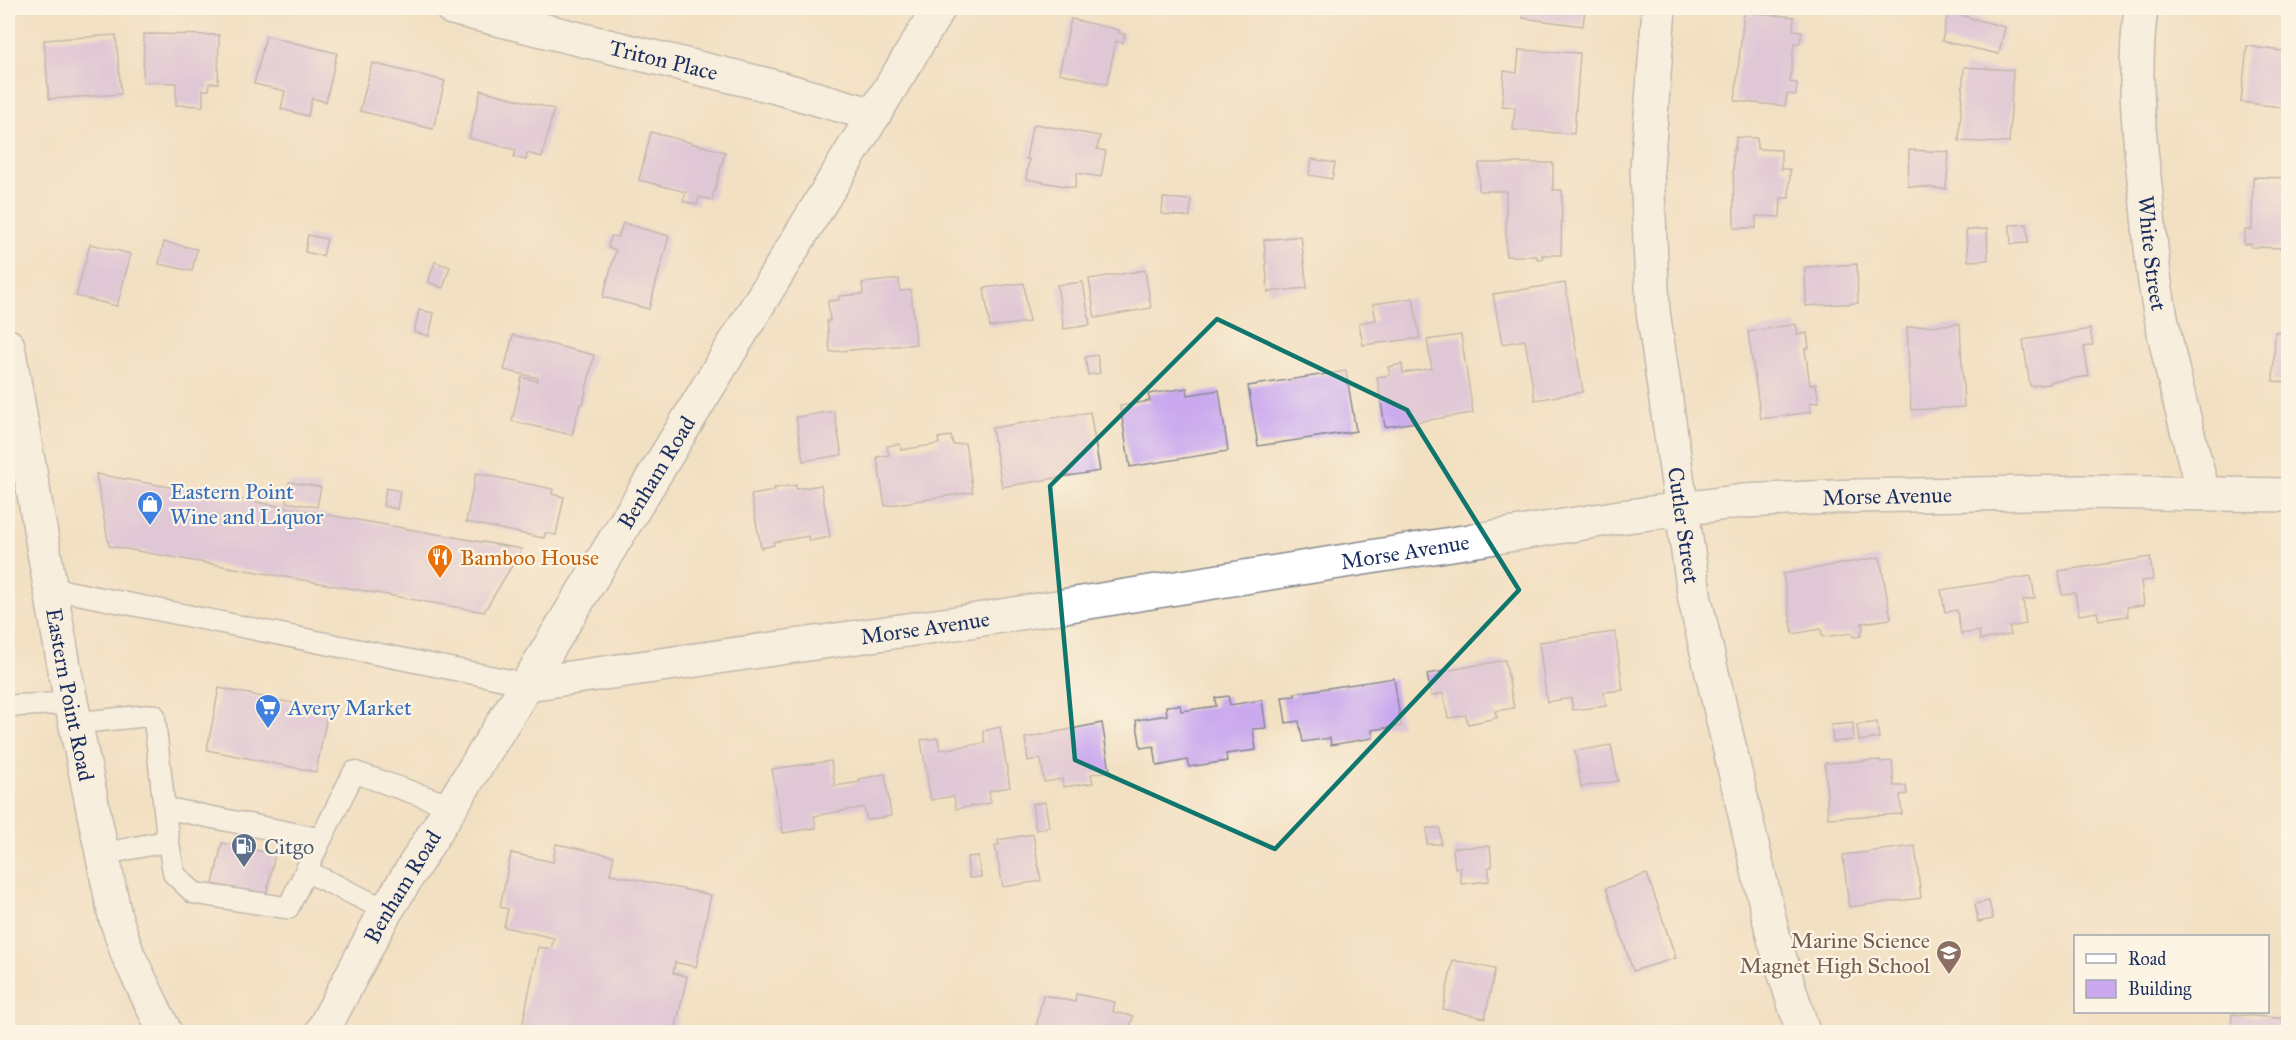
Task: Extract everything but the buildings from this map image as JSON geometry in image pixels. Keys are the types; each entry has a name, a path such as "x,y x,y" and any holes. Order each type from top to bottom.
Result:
{"street":[{"name":"Triton Place","path":"452,8 771,86 874,115"},
{"name":"Benham Road","path":"322,1032 386,910 527,684 939,8"},
{"name":"Cutler Street","path":"1659,8 1647,169 1653,311 1695,600 1774,939 1803,1032"},
{"name":"White Street","path":"2141,8 2136,48 2136,88 2139,139 2156,288 2203,493"},
{"name":"Eastern Point Road","path":"8,346 73,713 115,916 128,955 165,1032"},
{"name":"Morse Avenue","path":"527,684 982,620 1683,508 1743,501 1856,496 2083,492 2289,495"}],"lane":[{"path":"51,588 527,684"},
{"path":"8,706 73,713 154,715 168,841 174,874 194,893 288,908 354,772 451,806"},
{"path":"165,808 321,839"},
{"path":"103,854 168,841"},
{"path":"306,870 386,910"}],"highlighted area":[{"path":"1217,319 1407,410 1519,590 1275,849 1075,760 1050,486"}],"place":[{"name":"Eastern Point Wine and Liquor","path":"150,527"},
{"name":"Bamboo House","path":"440,580"},
{"name":"Avery Market","path":"268,730"},
{"name":"Citgo","path":"244,869"},
{"name":"Marine Science Magnet High School","path":"1949,976"}]}
